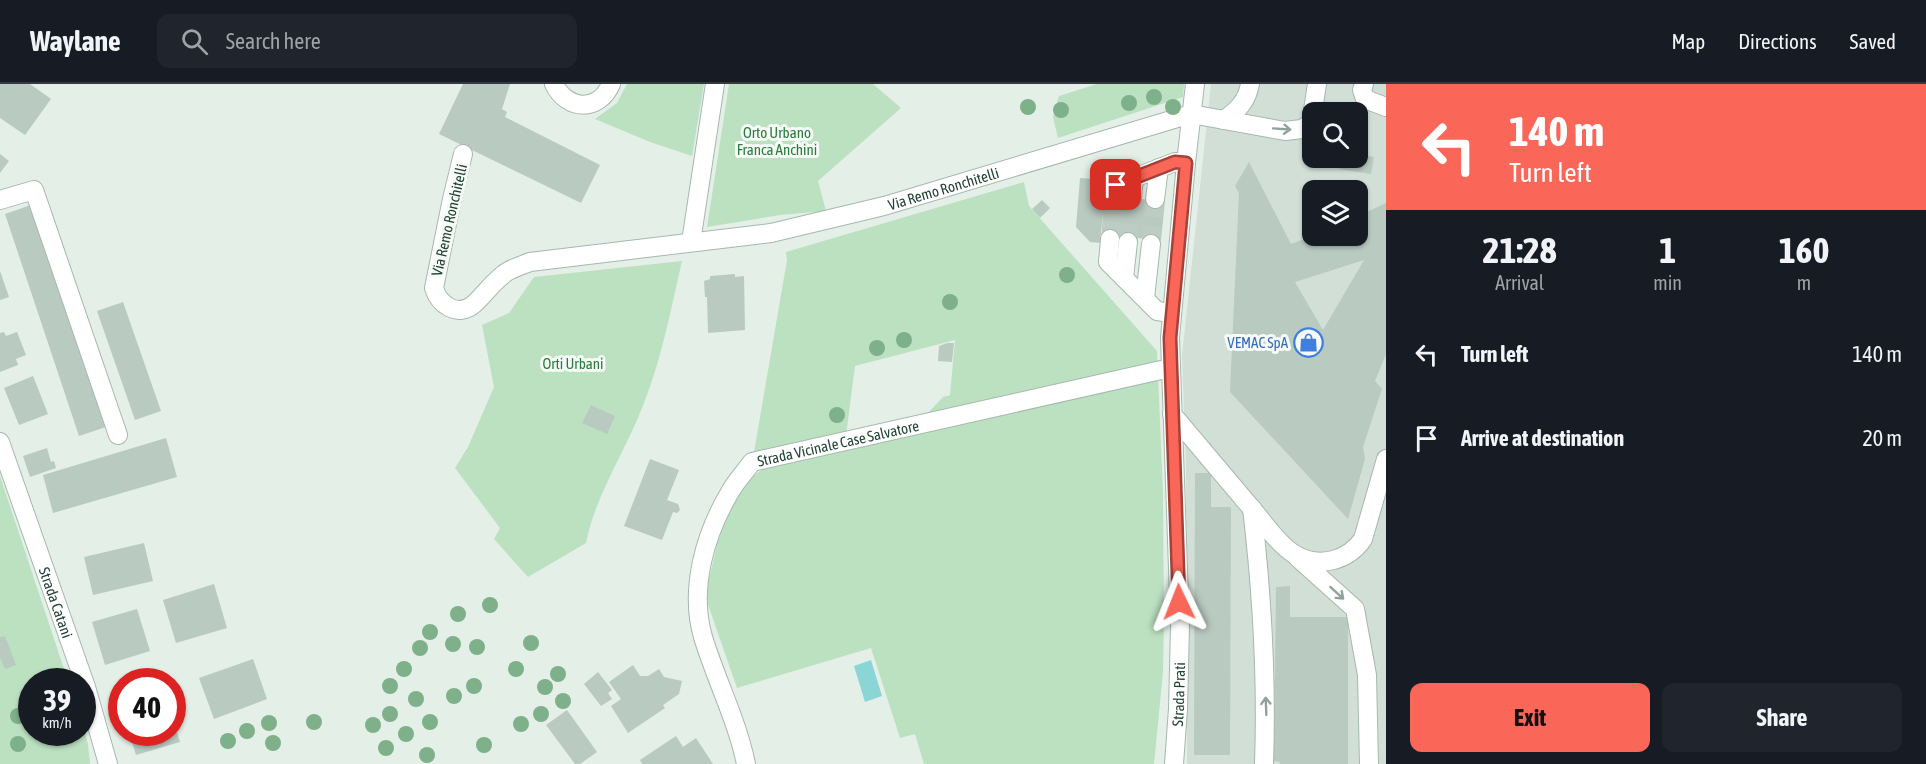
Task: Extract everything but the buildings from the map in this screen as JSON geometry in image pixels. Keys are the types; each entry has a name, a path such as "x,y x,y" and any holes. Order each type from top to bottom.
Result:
{"street":[{"path":"554,84 568,101 585,104 600,99 611,84"},
{"path":"691,242 715,84"},
{"name":"Strada Prati","path":"1174,764 1179,709 1180,626 1170,368 1171,313 1195,84"},
{"path":"1224,120 1240,108 1248,94 1250,84"},
{"path":"1191,114 1286,131 1302,129 1311,123 1317,84"},
{"path":"1364,84 1362,90 1365,99 1386,107"},
{"name":"Via Remo Ronchitelli","path":"464,154 435,280 436,296 446,307 460,310 468,308 507,272 530,262 771,233 884,206 1191,114"},
{"path":"1124,189 1159,168 1175,162 1186,163"},
{"path":"1155,199 1159,168"},
{"path":"0,200 34,190 118,435"},
{"path":"1124,278 1119,240 1108,262 1124,278 1145,298 1157,311 1171,313"},
{"path":"1145,298 1151,244"},
{"name":"Strada Vicinale Case Salvatore","path":"746,764 741,740 703,638 698,618 700,564 730,492 752,462 1170,368"},
{"path":"1172,414 1294,554 1355,609 1367,675 1369,764"},
{"name":"Strada Catani","path":"0,442 86,687 108,764"},
{"path":"1294,554 1309,560 1334,561 1346,556 1356,548 1363,539 1386,459"},
{"path":"1252,508 1261,580 1266,715 1264,764"}],"shaded area":[{"path":"1211,84 1386,84 1386,764 1187,764 1186,470 1182,356"}],"green space":[{"path":"627,84 704,84 692,156 650,142 595,119 617,103"},
{"name":"Orto Urbano Franca Anchini","path":"729,84 873,84 901,108 818,181 826,211 780,215 707,227"},
{"path":"1097,84 1184,84 1183,97 1058,138 1053,117 1059,96"},
{"path":"1024,182 1029,206 1157,351 1163,492 1164,621 1163,672 1154,764 924,764 915,734 900,738 871,648 737,688 705,596 717,545 731,503 753,476 773,462 910,432 943,397 950,395 955,340 855,366 846,436 753,458 787,260 786,252"},
{"name":"Orti Urbani","path":"682,261 666,333 650,386 637,421 604,489 586,543 528,577 494,539 500,528 455,468 468,447 494,387 482,325 509,313 534,277"},
{"path":"0,476 64,668 18,668 18,746 88,746 90,764 0,764"}],"water":[{"path":"871,660 882,696 865,702 854,666"}],"tunnel":[{"path":"1110,239 1115,196"},
{"path":"1128,242 1132,197"},
{"path":"1151,244 1155,199"}],"place":[{"name":"VEMAC SpA","path":"1309,342"}],"route":[{"path":"1116,185 1175,162 1186,163 1170,338 1179,602"}]}
